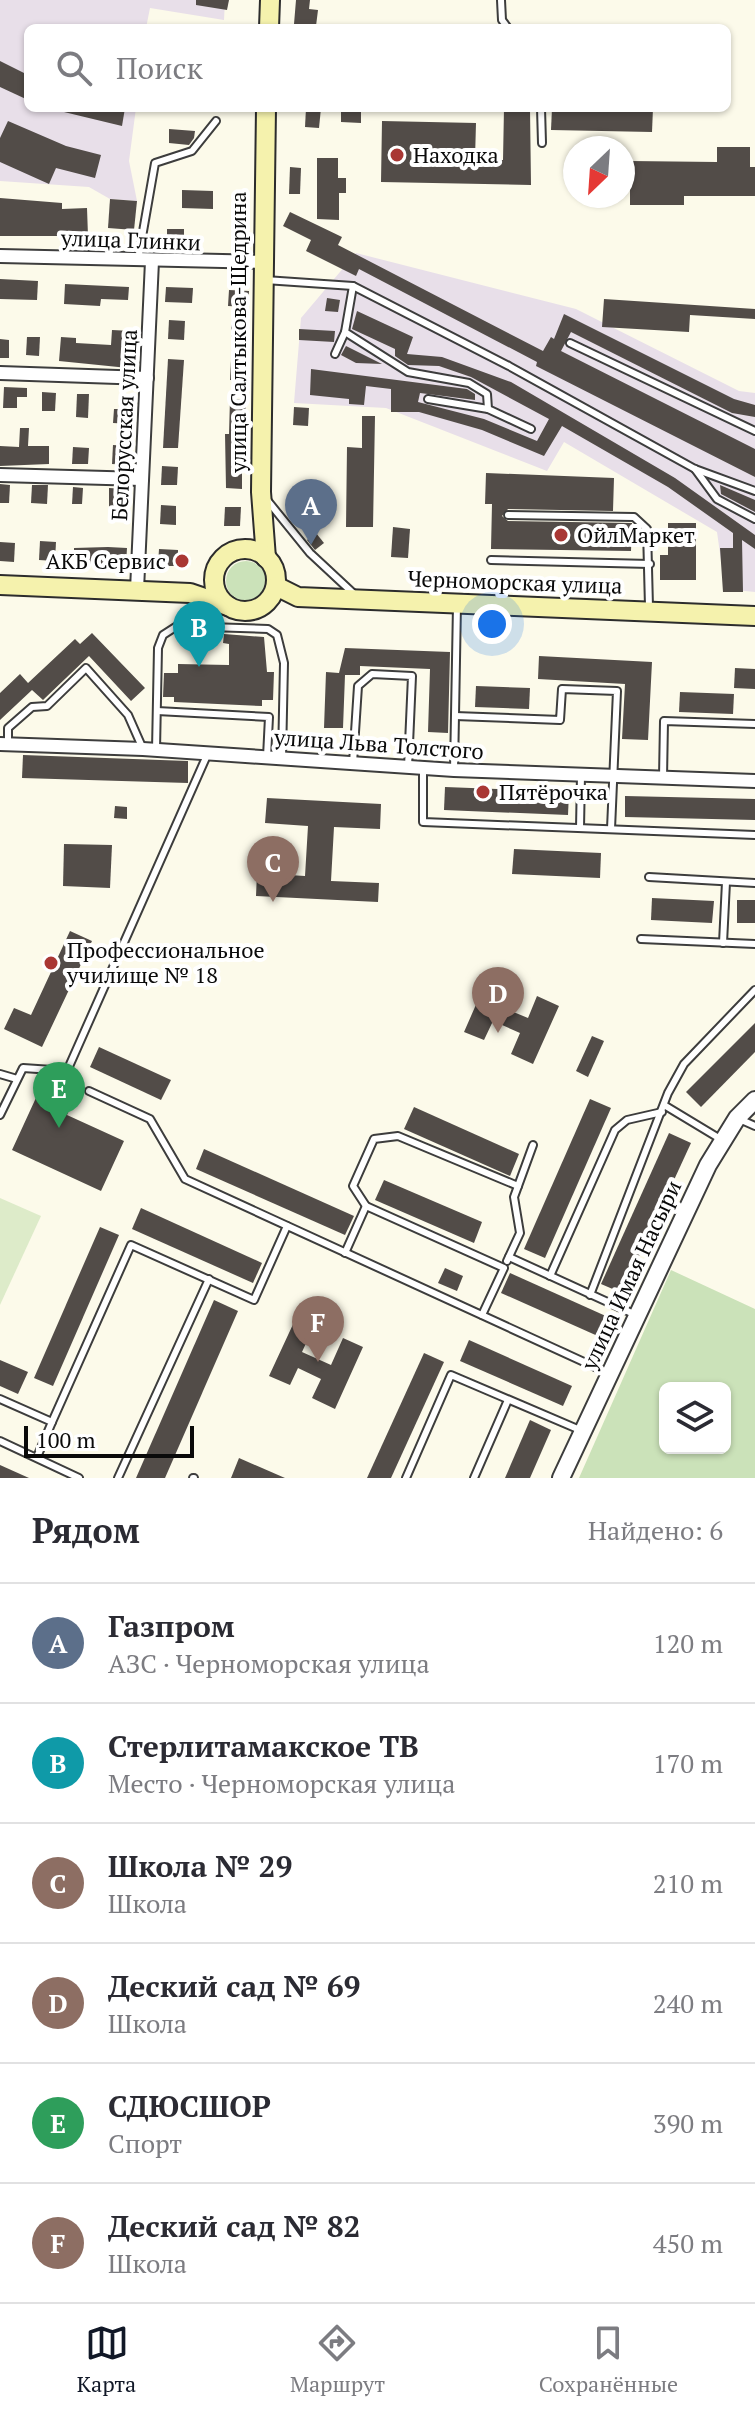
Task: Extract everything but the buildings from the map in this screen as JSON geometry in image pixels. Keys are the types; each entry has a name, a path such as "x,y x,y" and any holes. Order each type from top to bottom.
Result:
{"main road":[{"path":"269,24 270,0"},
{"name":"улица Салтыкова-Щедрина","path":"266,112 261,527 266,558"},
{"path":"190,593 215,572 225,557 242,550 261,527"},
{"path":"242,550 266,558 273,566 276,586 272,595 257,609"},
{"path":"215,572 216,591 228,606"},
{"path":"0,585 190,593 247,611 298,597"},
{"name":"Черноморская улица","path":"276,586 298,597 750,617"}],"street":[{"name":"улица Глинки","path":"0,256 152,261 262,271"},
{"name":"Белорусская улица","path":"137,590 152,261"},
{"path":"0,373 147,378"},
{"path":"0,475 142,479"},
{"name":"улица Льва Толстого","path":"4,744 149,749 454,770 755,781"},
{"name":"улица Имая Насыри","path":"561,1478 608,1373 722,1140 737,1118 755,1100"}],"lane":[{"path":"501,0 505,24"},
{"path":"541,112 542,143"},
{"path":"138,261 155,163 192,151 216,121"},
{"path":"262,271 353,286 509,366 695,469 755,491"},
{"path":"335,354 345,332 353,286"},
{"path":"345,332 408,372 469,383 487,394 488,409"},
{"path":"570,343 755,431"},
{"path":"428,399 488,409 531,429"},
{"path":"695,469 717,499 755,519"},
{"path":"261,492 310,553 360,599"},
{"path":"508,515 634,517 647,529 650,564 648,611"},
{"path":"491,560 650,564"},
{"path":"454,770 457,604"},
{"path":"149,749 157,711 158,648 163,635 177,626 268,629 277,635 283,649 282,758"},
{"path":"4,744 8,728 32,707 47,706 86,668 128,715 149,749"},
{"path":"353,763 358,686 372,674 412,676 408,767"},
{"path":"455,716 560,720 562,689 617,691 611,829"},
{"path":"157,711 269,717 267,757"},
{"path":"663,778 664,721 755,724"},
{"path":"0,1115 23,1068 67,1071 208,753"},
{"path":"423,768 423,822 755,835"},
{"path":"580,828 581,775"},
{"path":"649,877 755,883"},
{"path":"723,943 726,882"},
{"path":"641,939 755,944"},
{"path":"590,1295 663,1108 684,1064 755,990"},
{"path":"0,1074 17,1079"},
{"path":"89,1091 150,1119 185,1179 608,1373"},
{"path":"550,1276 615,1130 627,1120 663,1108 722,1140"},
{"path":"737,1118 755,1126"},
{"path":"504,1268 366,1206 353,1186 374,1139 398,1136 518,1186"},
{"path":"482,1315 520,1233 514,1197 533,1145"},
{"path":"345,1253 366,1206"},
{"path":"37,1457 131,1245 254,1300 287,1226"},
{"path":"509,1257 636,1315"},
{"path":"118,1478 209,1279"},
{"path":"406,1478 451,1375 581,1431"},
{"path":"0,1399 52,1422"},
{"path":"474,1478 508,1400"},
{"path":"0,1441 79,1478"}],"shaded area":[{"path":"0,0 225,0 224,20 150,8 147,24 24,24 24,112 135,112 129,161 137,201 110,199 89,187 0,181"},
{"path":"356,253 576,309 739,391 755,393 755,592 725,589 717,532 564,442 547,471 386,408 294,403 301,318"}],"green space":[{"path":"246,561 260,567 266,581 260,595 246,601 232,595 226,581 232,567"},
{"path":"0,1198 41,1216 0,1305"},
{"path":"671,1270 755,1309 755,1478 579,1478"}],"place":[{"name":"Находка","path":"397,155"},
{"name":"ОйлМаркет","path":"561,535"},
{"name":"Газпром","path":"311,545"},
{"name":"АКБ Сервис","path":"182,561"},
{"name":"Стерлитамакское ТВ","path":"199,667"},
{"name":"Пятёрочка","path":"483,792"},
{"name":"Школа № 29","path":"273,902"},
{"name":"Профессиональное училище № 18","path":"51,963"},
{"name":"Деский сад № 69","path":"498,1033"},
{"name":"СДЮСШОР","path":"59,1128"},
{"name":"Деский сад № 82","path":"318,1362"}]}
